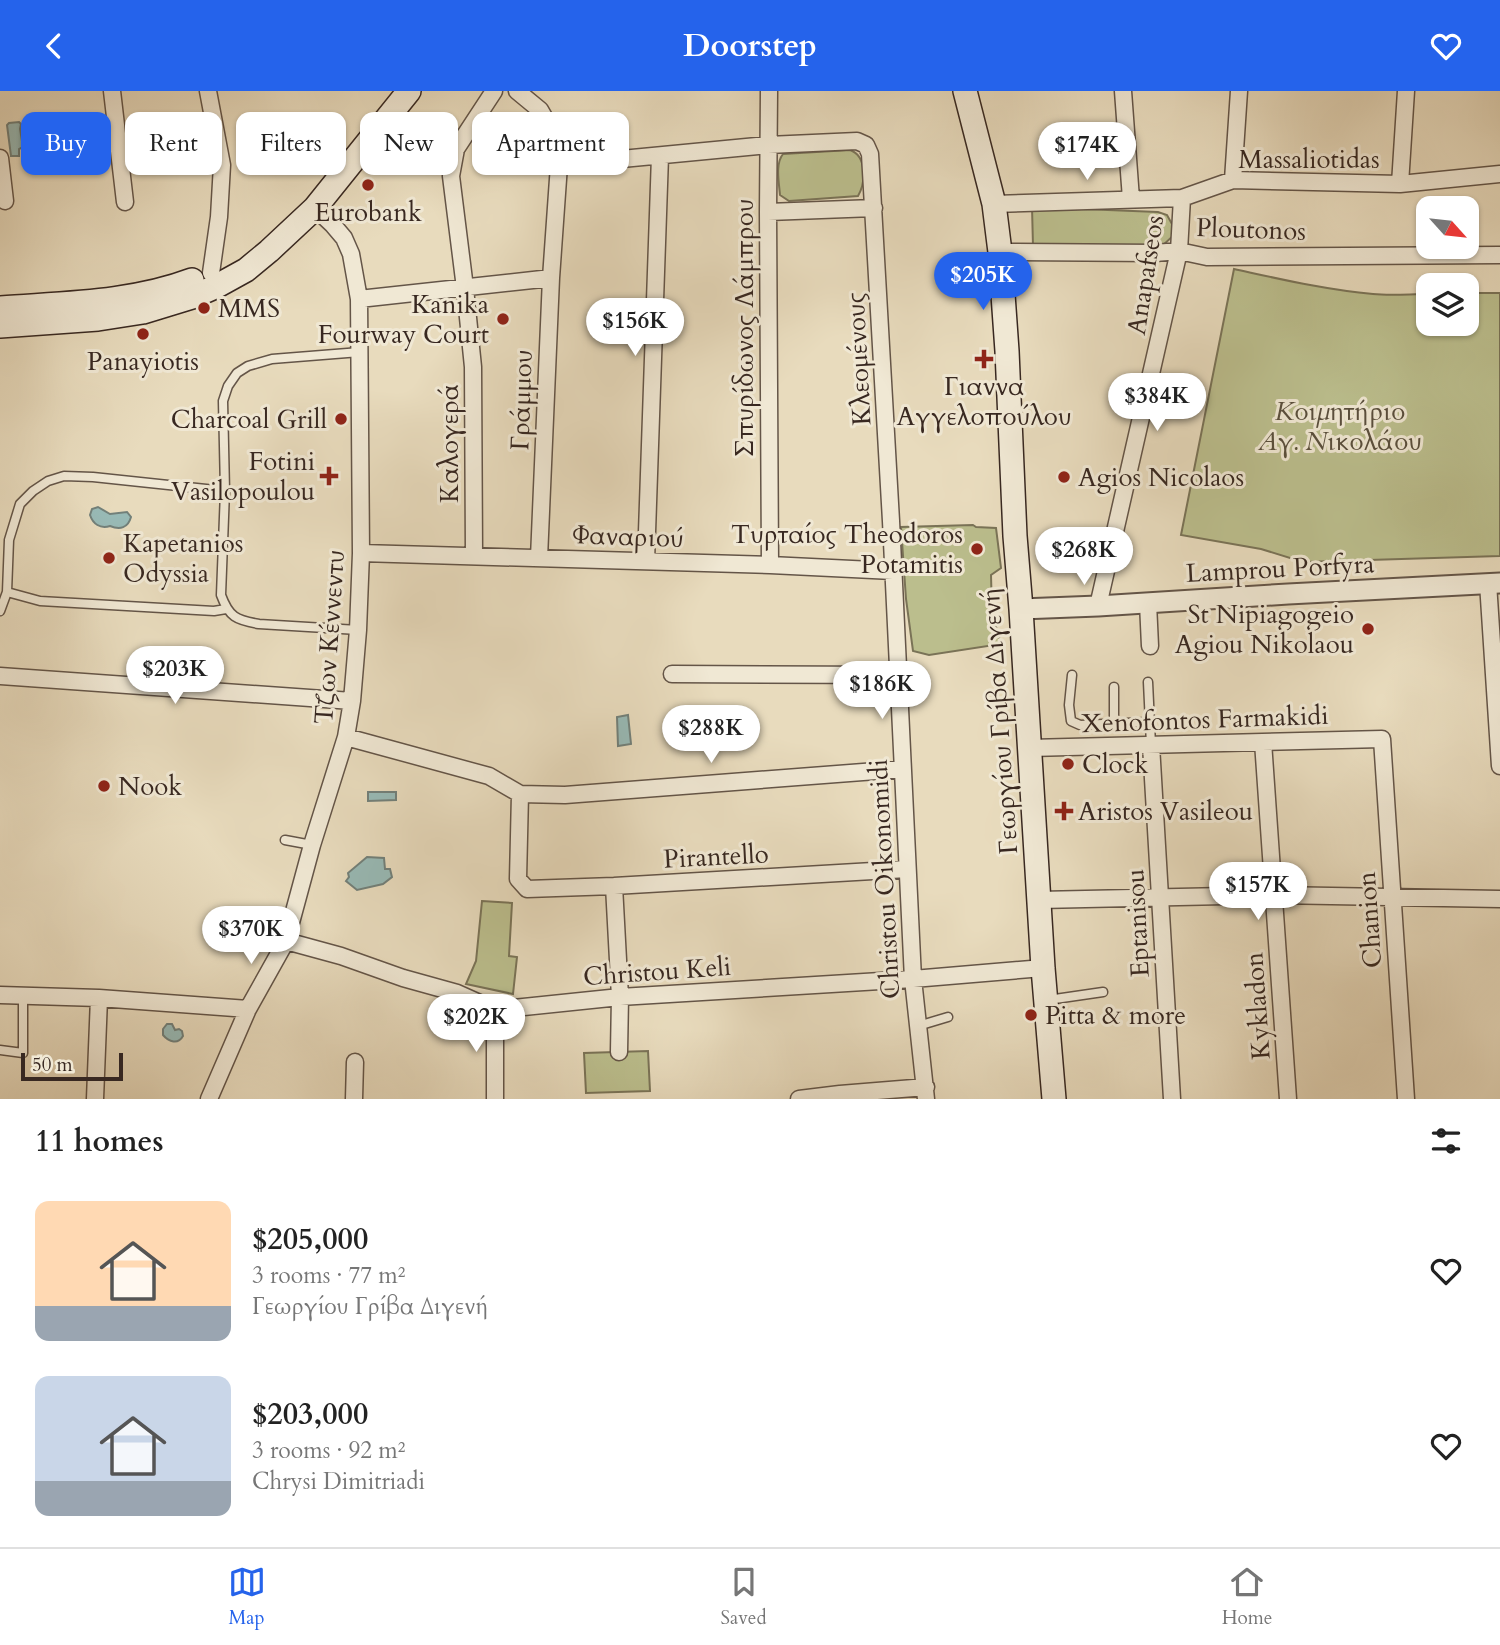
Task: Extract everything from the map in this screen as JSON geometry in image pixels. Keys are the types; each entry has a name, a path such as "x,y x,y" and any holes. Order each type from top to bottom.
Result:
{"main road":[{"path":"0,326 143,312 192,297 247,270 315,208 409,91"},
{"name":"Γεωργίου Γρίβα Διγενή","path":"965,91 994,204 1000,252 1015,535 1045,1001 1054,1099"},
{"path":"0,308 162,291 211,273 315,208"}],"street":[{"path":"112,91 125,202"},
{"path":"208,91 222,165 211,273"},
{"name":"Καλογερά","path":"474,556 473,367 451,176 456,149 494,91"},
{"name":"Γράμμου","path":"517,91 541,112"},
{"name":"Σπυρίδωνος Λάμπρου","path":"769,91 770,565"},
{"path":"1123,91 1131,199"},
{"path":"1233,180 1239,91"},
{"path":"1400,184 1406,91"},
{"name":"Κλεομένους","path":"768,145 857,141 866,145 870,154 893,571"},
{"path":"629,159 768,145"},
{"path":"646,561 660,156"},
{"path":"0,158 5,201"},
{"name":"Massaliotidas","path":"994,204 1182,198 1233,180 1400,184 1500,174"},
{"name":"Γράμμου","path":"539,558 551,278 558,175"},
{"name":"Anapafseos","path":"1098,606 1179,251 1182,198"},
{"name":"Τζων Κέννεντυ","path":"209,1099 248,1009 286,941 312,845 346,737 352,701 361,553 359,299 351,254 344,238 315,208"},
{"path":"768,212 874,208"},
{"name":"Ploutonos","path":"1000,252 1179,251 1207,257 1500,254"},
{"path":"359,299 551,278"},
{"name":"Φαναριού","path":"361,553 893,571"},
{"name":"Christou Oikonomidi","path":"893,571 913,979 926,1093"},
{"path":"1494,583 1500,766"},
{"name":"Lamprou Porfyra","path":"1021,609 1494,583"},
{"path":"1148,603 1150,646"},
{"path":"672,674 898,675"},
{"path":"0,675 352,701"},
{"path":"346,737 489,776 520,794 565,795 902,769"},
{"name":"Xenofontos Farmakidi","path":"1030,748 1382,739"},
{"name":"Chanion","path":"1382,739 1406,1099"},
{"name":"Kykladon","path":"1263,742 1288,1099"},
{"name":"Eptanisou","path":"1150,745 1172,1099"},
{"name":"Pirantello","path":"520,794 518,879 527,889 907,869"},
{"path":"614,886 620,1052"},
{"path":"1039,900 1275,895 1500,899"},
{"path":"286,941 457,993 495,1010 495,1099"},
{"name":"Christou Keli","path":"495,1010 620,997 1043,968"},
{"path":"0,995 100,998 248,1009"},
{"path":"95,1099 100,998"},
{"path":"354,1099 355,1062"},
{"path":"809,1098 840,1094 926,1093"}],"lane":[{"path":"358,630 242,621 226,609 221,595 225,491 223,401 229,386 237,373 247,366 272,359 360,352"},
{"path":"0,611 7,592 9,540 20,504 48,481 64,476 93,477 225,491"},
{"path":"7,592 40,601 214,611 226,609"},
{"path":"1072,675 1069,705 1071,721 1080,725 1149,722"},
{"path":"1148,682 1150,745"},
{"path":"1114,687 1114,723"},
{"path":"285,840 312,845"},
{"path":"1045,1001 1103,992"},
{"path":"0,1050 23,1053 23,996"},
{"path":"918,1026 948,1017"}],"green space":[{"path":"850,150 856,153 862,163 863,184 858,196 789,201 780,195 778,168 783,154"},
{"path":"1032,207 1158,212 1167,215 1174,235 1161,247 1033,246"},
{"name":"Κοιμητήριο Αγ. Νικολάου","path":"1234,269 1355,292 1416,294 1416,336 1479,336 1479,293 1500,293 1500,556 1303,562 1261,549 1181,535"},
{"path":"973,525 996,528 1001,568 991,575 992,613 1001,644 929,655 913,651 901,527"},
{"path":"482,901 512,903 509,956 517,957 513,994 466,984 476,961"},
{"path":"648,1051 650,1091 586,1093 584,1053"}],"water":[{"path":"21,124 19,156 11,156 7,125"},
{"path":"98,507 110,514 127,512 131,517 130,521 120,528 100,526 90,515 92,509"},
{"path":"628,715 631,744 618,746 617,717"},
{"path":"368,792 396,792 396,800 368,801"},
{"path":"367,857 384,858 385,869 390,869 392,877 383,884 357,890 346,881 348,873"},
{"path":"167,1024 172,1024 175,1030 182,1031 183,1036 179,1041 173,1041 163,1035"}],"place":[{"name":"Eurobank","path":"368,185"},
{"name":"MMS","path":"204,308"},
{"name":"Kanika Fourway Court","path":"503,319"},
{"name":"Panayiotis","path":"143,334"},
{"name":"Γιαννα Αγγελοπούλου","path":"984,359"},
{"name":"Charcoal Grill","path":"341,419"},
{"name":"Fotini Vasilopoulou","path":"329,476"},
{"name":"Agios Nicolaos","path":"1064,477"},
{"name":"Τυρταίος Theodoros Potamitis","path":"977,549"},
{"name":"Kapetanios Odyssia","path":"109,558"},
{"name":"St Nipiagogeio Agiou Nikolaou","path":"1368,629"},
{"name":"Clock","path":"1068,764"},
{"name":"Nook","path":"104,786"},
{"name":"Aristos Vasileou","path":"1064,811"},
{"name":"Pitta & more","path":"1031,1015"}]}
